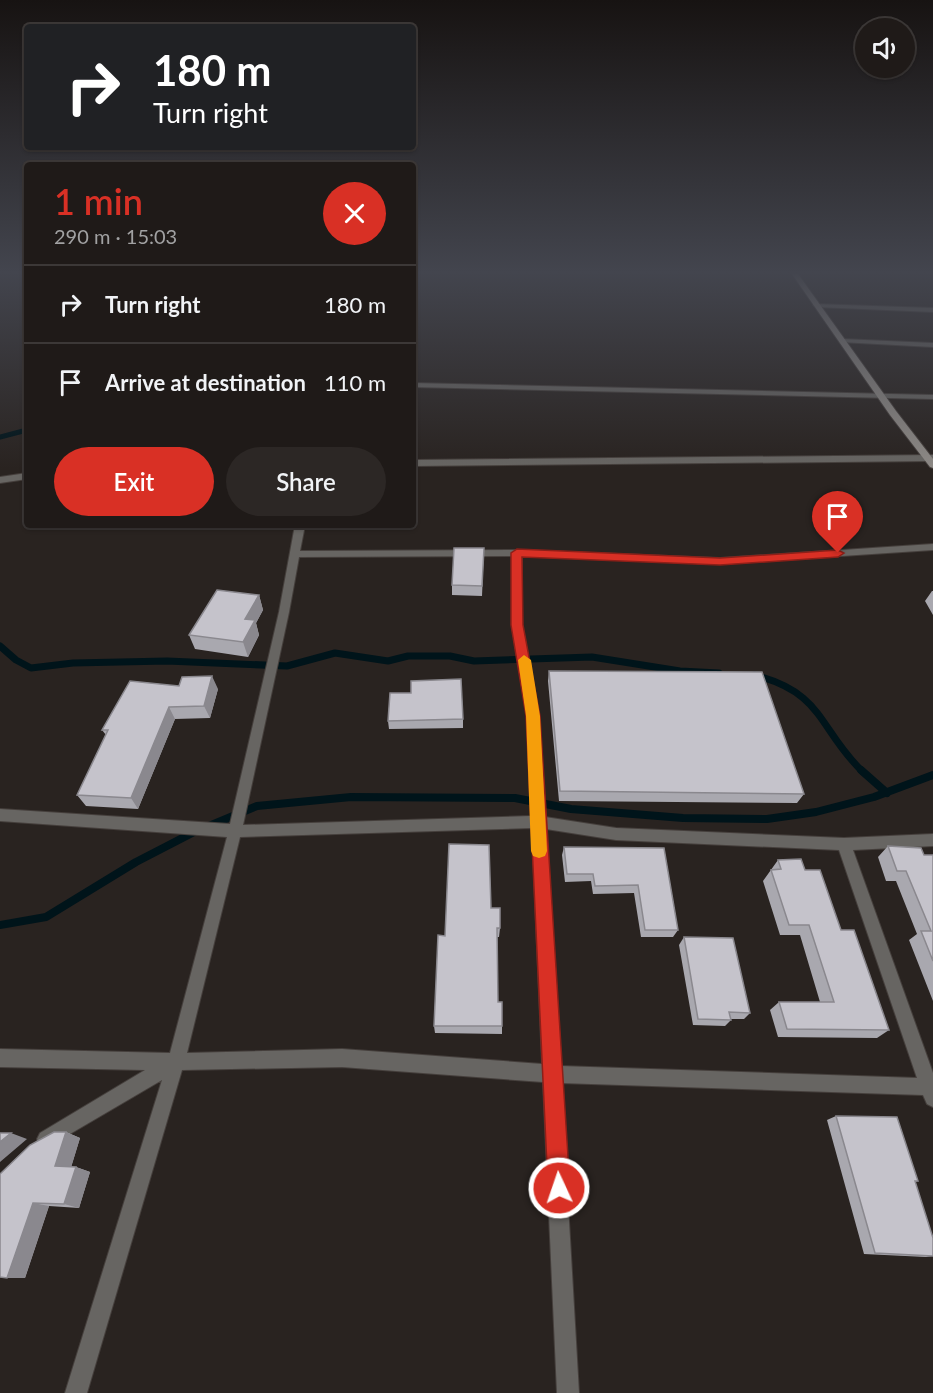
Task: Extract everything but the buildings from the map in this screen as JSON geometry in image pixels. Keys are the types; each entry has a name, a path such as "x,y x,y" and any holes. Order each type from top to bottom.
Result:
{"street":[{"path":"842,341 933,345"},
{"path":"842,341 880,395 931,460"},
{"path":"416,385 933,397"},
{"path":"416,464 931,460"},
{"path":"0,480 24,476"},
{"path":"76,1393 176,1062 235,831 299,528"},
{"path":"294,554 517,553 720,561 933,547"},
{"path":"517,553 517,625 533,716 537,822 554,1074 568,1393"},
{"path":"0,815 235,831 537,822 616,834 843,844 933,840"},
{"path":"0,1058 176,1062 342,1058 554,1074 932,1090 843,844"},
{"path":"31,1150 176,1062"}],"waterway":[{"path":"0,437 24,431"},
{"path":"0,646 16,660 31,668 73,663 167,661 287,666 335,653 388,661 408,656 450,656 474,661 592,657 680,671 719,673"},
{"path":"754,675 777,683 808,702 862,771"},
{"path":"862,771 886,792"},
{"path":"886,792 933,775"},
{"path":"209,826 257,806 351,797 515,798 571,809 683,818 767,819 816,812 886,792"},
{"path":"0,925 46,917 136,862 196,831"}],"slow traffic":[{"path":"524,660 533,716 539,851"}],"route":[{"path":"559,1188 554,1074 537,822 533,716 517,625 515,583 517,553 720,561 838,553"}]}
